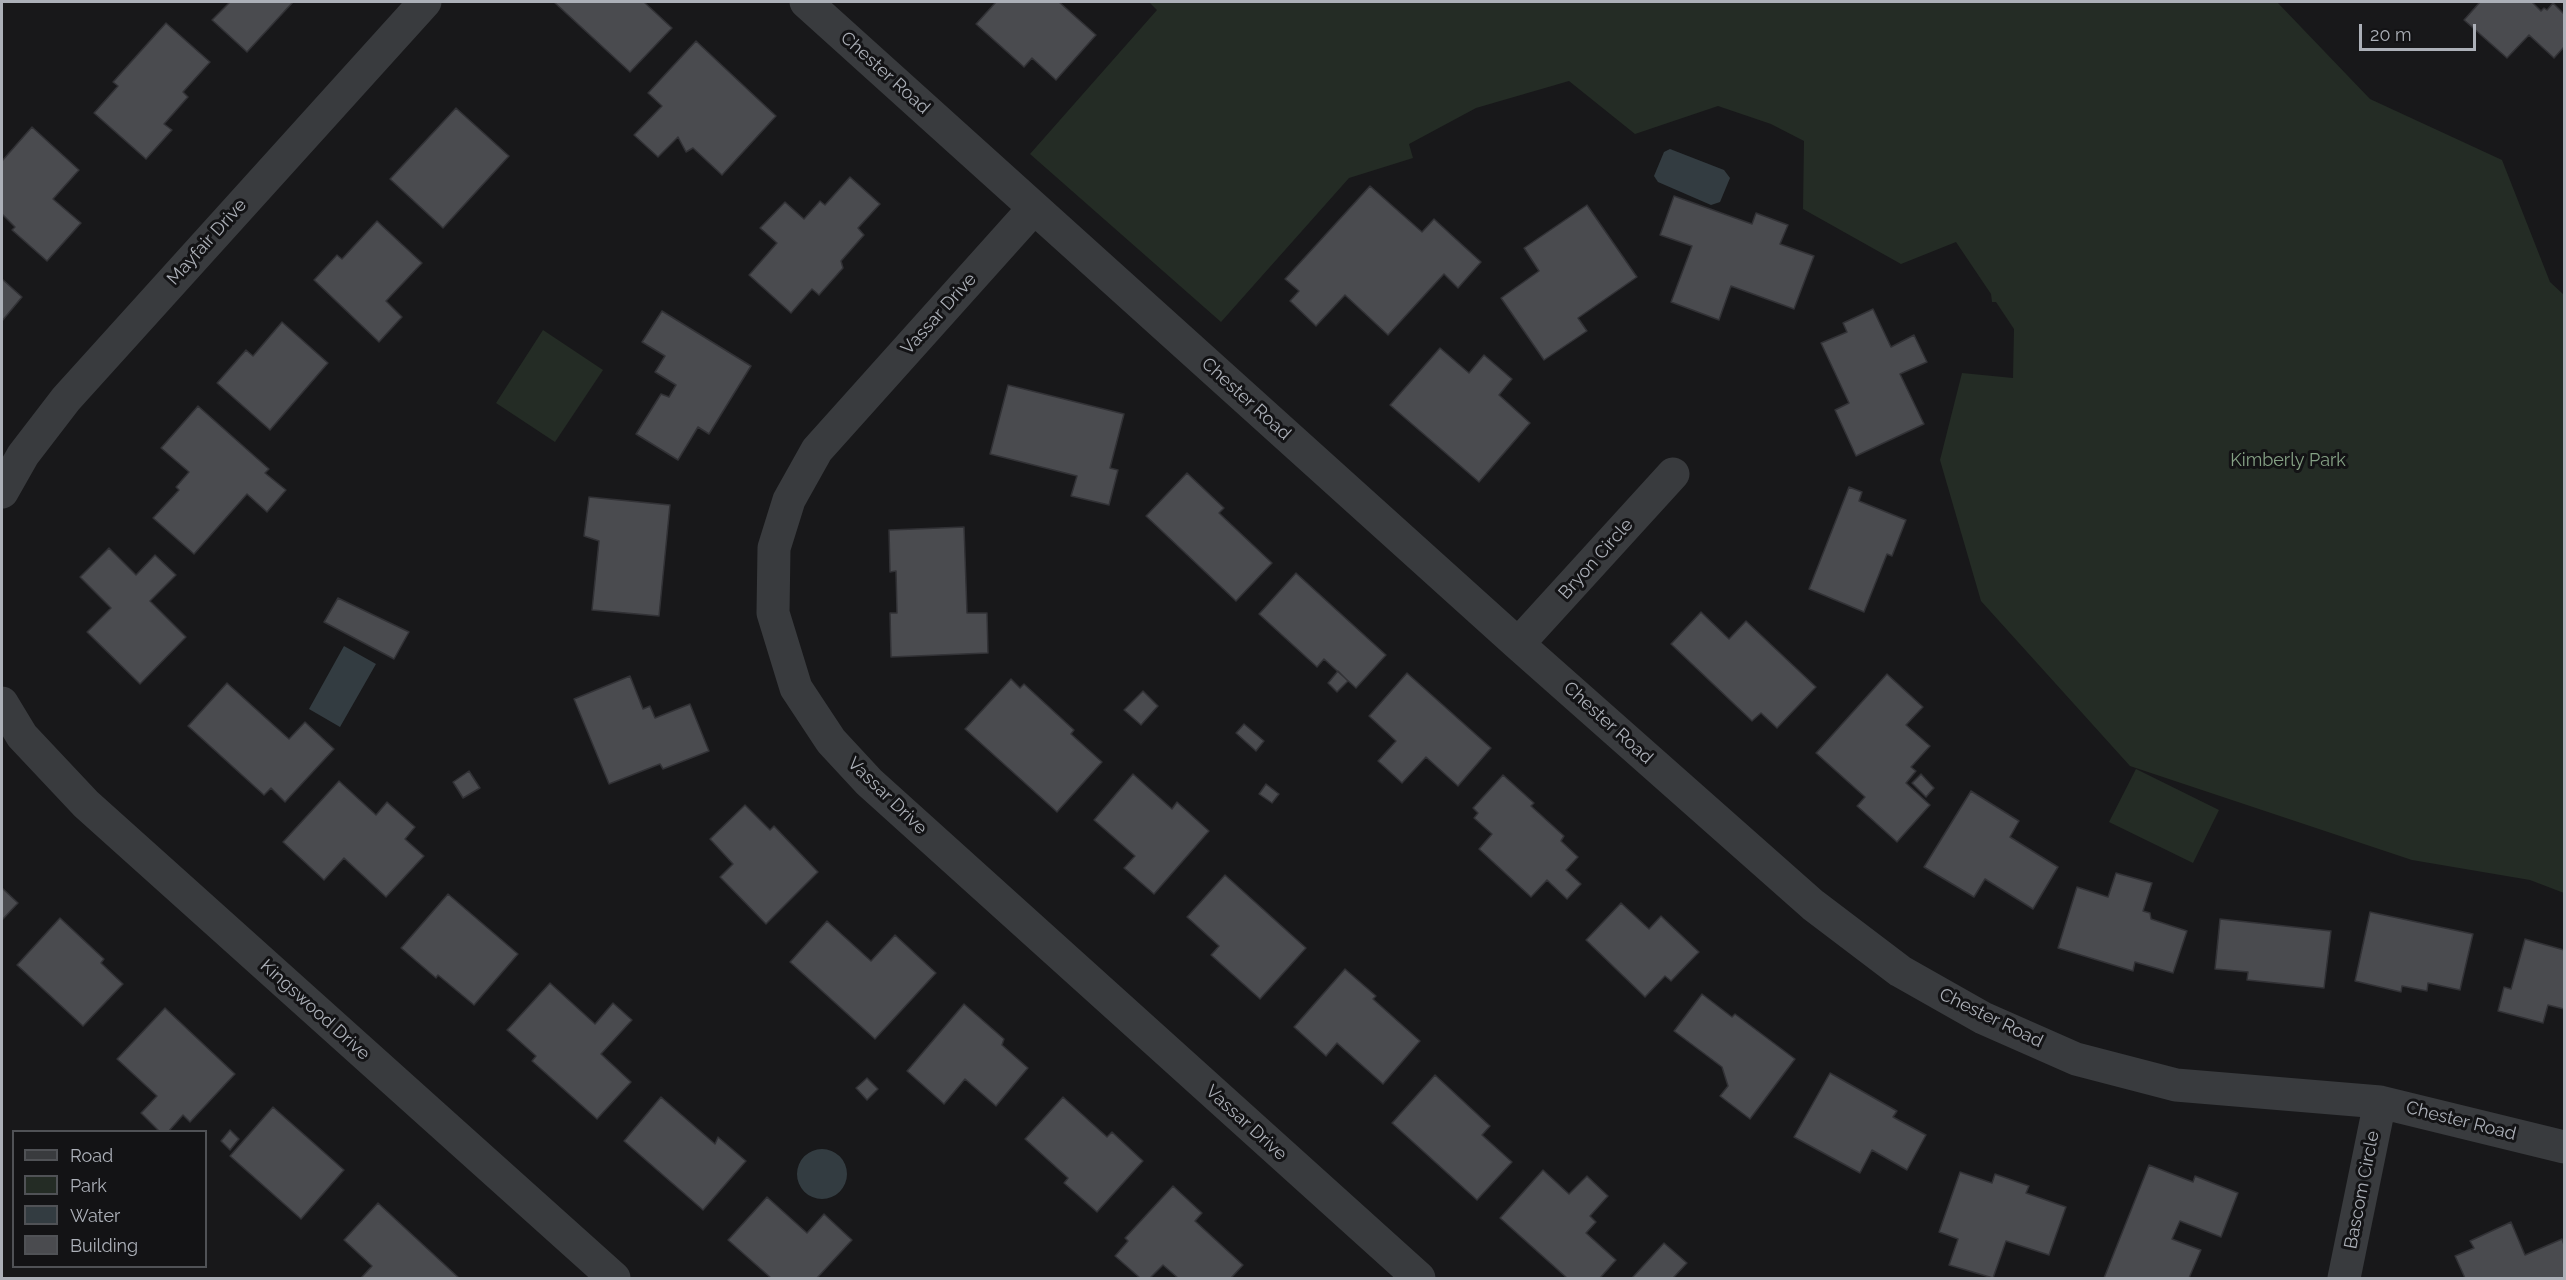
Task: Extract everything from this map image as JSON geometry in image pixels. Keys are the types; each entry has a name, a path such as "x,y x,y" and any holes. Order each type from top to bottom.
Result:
{"street":[{"name":"Mayfair Drive","path":"2,492 23,455 66,399 425,2"},
{"name":"Chester Road","path":"806,2 1518,644 1813,905 1900,971 1983,1018 2076,1059 2176,1085 2380,1101 2565,1147"},
{"name":"Vassar Drive","path":"1034,208 817,450 789,500 774,548 773,613 796,688 831,741 869,782 1419,1278"},
{"name":"Bryon Circle","path":"1518,644 1674,474"},
{"name":"Kingswood Drive","path":"2,703 22,736 86,804 614,1278"},
{"name":"Bascom Circle","path":"2344,1278 2380,1101"}],"green space":[{"name":"Kimberly Park","path":"1149,2 2277,2 2370,99 2502,160 2550,282 2564,295 2564,893 2530,880 2412,860 2130,766 1981,601 1940,460 1962,373 2013,378 2014,329 1996,302 1992,302 1991,294 1956,242 1901,264 1803,209 1804,141 1771,124 1718,106 1635,134 1569,81 1476,108 1409,144 1413,158 1349,178 1221,322 1030,154 1157,10"},
{"path":"543,330 603,370 555,442 496,403"},
{"path":"2136,769 2219,810 2193,863 2109,822"}],"water":[{"path":"1670,149 1724,170 1730,178 1720,202 1711,205 1658,182 1654,176 1664,152"},
{"path":"344,646 376,664 340,727 309,709"},
{"path":"817,1149 827,1149 840,1156 847,1169 847,1179 840,1192 827,1199 817,1199 808,1195 801,1188 797,1179 797,1169 801,1160 808,1153"}],"building":[{"path":"230,2 293,2 247,52 212,20"},
{"path":"554,2 644,2 672,28 630,72"},
{"path":"996,2 1059,2 1096,35 1056,80 1032,58 1024,67 976,24"},
{"path":"2480,2 2532,2 2541,11 2544,8 2547,10 2553,3 2564,14 2564,47 2554,58 2529,35 2507,58 2464,20"},
{"path":"166,23 210,62 183,92 188,97 164,124 172,130 146,159 94,113 118,86 113,82"},
{"path":"696,41 776,116 722,175 693,148 686,152 678,137 658,157 634,135 662,106 648,93"},
{"path":"456,108 509,156 443,228 390,179"},
{"path":"32,127 79,170 53,199 81,223 47,261 12,230 15,227 2,214 2,161"},
{"path":"850,177 880,204 858,228 864,235 841,261 843,268 819,295 812,289 791,313 749,275 777,243 760,228 785,202 804,219 820,201 825,205"},
{"path":"1370,186 1422,232 1434,219 1481,262 1458,288 1444,274 1388,335 1345,295 1316,326 1290,301 1299,291 1285,279"},
{"path":"1674,196 1752,224 1756,213 1788,225 1780,244 1814,256 1794,309 1731,286 1719,320 1671,302 1692,246 1660,235"},
{"path":"1587,205 1637,277 1578,318 1587,331 1544,360 1501,298 1539,271 1524,248"},
{"path":"377,221 422,263 386,301 402,317 379,342 314,280 337,255 342,259"},
{"path":"2,279 22,297 2,321"},
{"path":"1873,309 1891,347 1914,335 1927,362 1900,374 1924,424 1856,456 1835,410 1849,403 1821,343 1847,332 1843,323"},
{"path":"662,311 751,366 709,434 698,427 678,460 636,434 661,394 669,397 676,385 655,372 665,356 642,342"},
{"path":"282,322 328,363 270,430 217,383 246,350 253,356"},
{"path":"1440,348 1469,373 1484,355 1512,379 1499,395 1530,423 1479,482 1390,405"},
{"path":"1008,385 1124,414 1110,468 1118,470 1109,505 1071,496 1077,476 990,454"},
{"path":"198,406 269,469 265,473 286,490 267,512 247,494 194,554 153,518 179,490 176,487 189,472 161,448"},
{"path":"1187,473 1224,508 1219,513 1272,563 1236,601 1146,516"},
{"path":"1849,487 1862,492 1859,501 1906,520 1892,556 1887,554 1864,612 1809,589"},
{"path":"589,497 670,505 659,616 592,610 599,541 584,536"},
{"path":"964,527 967,613 987,613 988,653 891,657 890,613 897,613 896,571 890,572 889,530"},
{"path":"109,548 136,575 155,555 176,575 150,601 186,637 140,684 87,632 111,608 80,577"},
{"path":"1296,573 1386,655 1356,688 1324,659 1317,667 1259,614"},
{"path":"338,598 409,632 394,659 324,622"},
{"path":"1701,612 1729,639 1746,621 1816,687 1777,728 1761,713 1752,721 1671,644"},
{"path":"1338,671 1348,681 1337,692 1328,683"},
{"path":"1407,673 1491,748 1458,786 1426,757 1402,783 1378,761 1396,741 1369,716"},
{"path":"1887,674 1923,707 1906,725 1930,746 1911,767 1916,771 1906,783 1930,805 1897,842 1857,806 1865,797 1816,753"},
{"path":"630,676 643,709 650,706 655,718 690,704 709,751 663,769 660,764 609,784 574,699"},
{"path":"1011,679 1020,688 1024,684 1074,730 1071,734 1102,762 1057,812 965,729"},
{"path":"227,683 289,739 305,722 334,749 285,802 271,788 264,795 188,726"},
{"path":"1143,691 1158,706 1141,725 1124,710"},
{"path":"1244,724 1264,741 1256,751 1236,733"},
{"path":"469,771 480,788 463,798 453,782"},
{"path":"1133,774 1172,809 1177,802 1209,831 1154,894 1124,868 1135,856 1094,820"},
{"path":"1921,774 1934,788 1926,797 1912,783"},
{"path":"1503,775 1534,803 1531,806 1564,836 1561,841 1578,857 1566,870 1581,884 1567,899 1547,880 1531,897 1479,849 1492,834 1474,818 1478,813 1473,808"},
{"path":"339,781 376,815 387,802 415,827 405,839 424,856 386,897 344,858 324,880 283,842"},
{"path":"1266,784 1279,794 1272,803 1259,794"},
{"path":"1971,791 2019,821 2010,837 2058,867 2033,909 1985,879 1974,897 1924,867"},
{"path":"745,805 770,830 774,826 818,872 766,924 720,877 733,864 710,839"},
{"path":"2116,873 2152,883 2143,911 2150,913 2151,919 2187,931 2173,973 2135,962 2133,971 2058,948 2077,887 2108,897"},
{"path":"1225,875 1306,948 1260,999 1211,955 1219,946 1187,917"},
{"path":"2,888 18,903 2,920"},
{"path":"448,894 518,954 474,1005 438,975 436,978 401,948"},
{"path":"1621,903 1649,929 1661,916 1699,952 1671,981 1665,976 1645,997 1586,940"},
{"path":"2370,912 2473,934 2460,990 2428,983 2427,991 2402,986 2401,992 2355,981"},
{"path":"60,918 104,959 101,963 123,984 83,1026 17,965"},
{"path":"2220,919 2331,931 2324,988 2247,980 2248,972 2215,969"},
{"path":"827,921 871,961 895,935 936,973 875,1039 790,962"},
{"path":"2525,939 2564,950 2564,1009 2548,1005 2543,1023 2498,1011 2504,987 2511,989"},
{"path":"1345,969 1376,996 1373,999 1420,1041 1383,1084 1337,1043 1326,1056 1294,1027"},
{"path":"550,983 595,1024 613,1003 632,1020 601,1054 631,1082 597,1119 532,1061 536,1056 507,1030"},
{"path":"1702,994 1732,1017 1735,1014 1795,1059 1750,1119 1720,1096 1728,1086 1722,1067 1674,1031"},
{"path":"964,1004 1004,1039 1002,1045 1028,1068 996,1106 965,1079 944,1104 907,1071"},
{"path":"165,1008 235,1074 190,1122 183,1115 170,1130 158,1130 141,1113 157,1096 117,1059"},
{"path":"1830,1073 1897,1111 1893,1117 1926,1135 1907,1170 1872,1150 1860,1173 1794,1137"},
{"path":"1435,1075 1490,1126 1482,1135 1512,1162 1477,1200 1392,1123"},
{"path":"867,1078 878,1089 867,1100 856,1088"},
{"path":"661,1097 715,1144 718,1137 746,1161 703,1210 624,1141"},
{"path":"1063,1097 1107,1137 1112,1132 1143,1161 1097,1212 1064,1183 1068,1178 1025,1139"},
{"path":"273,1107 344,1170 301,1219 230,1156"},
{"path":"230,1130 239,1139 230,1150 221,1141"},
{"path":"2149,1165 2193,1182 2195,1176 2238,1193 2221,1237 2180,1221 2172,1239 2201,1250 2189,1278 2104,1278"},
{"path":"1543,1170 1569,1194 1587,1176 1608,1196 1590,1216 1596,1222 1586,1233 1616,1260 1600,1278 1567,1278 1500,1218"},
{"path":"1960,1172 1992,1183 1995,1174 2029,1186 2026,1193 2066,1207 2049,1255 2006,1241 1993,1278 1949,1265 1958,1239 1939,1232"},
{"path":"1173,1186 1202,1213 1195,1221 1243,1265 1231,1278 1178,1278 1163,1265 1150,1278 1140,1278 1115,1256 1128,1241 1125,1238"},
{"path":"767,1197 807,1233 824,1214 852,1240 817,1278 771,1278 728,1240"},
{"path":"378,1203 459,1278 361,1278 372,1266 344,1240"},
{"path":"2511,1222 2525,1255 2562,1239 2564,1278 2465,1278 2455,1256 2474,1248 2470,1241"},
{"path":"1664,1243 1687,1263 1673,1278 1632,1278"}]}
